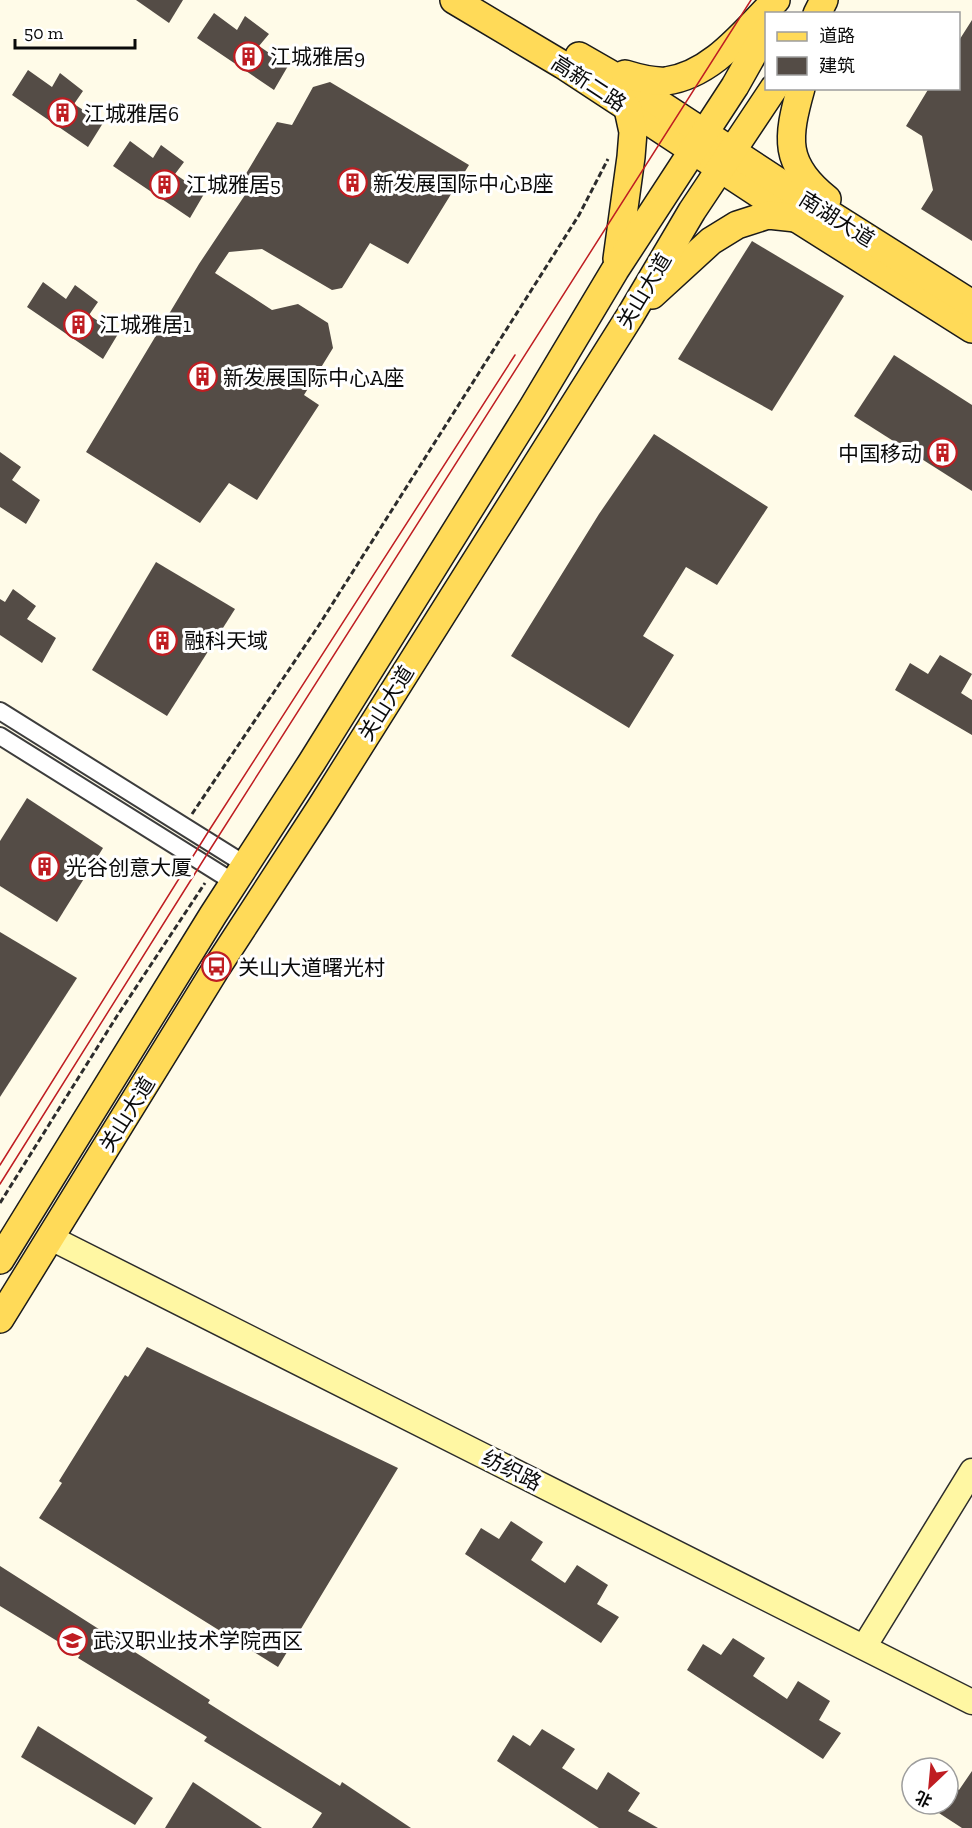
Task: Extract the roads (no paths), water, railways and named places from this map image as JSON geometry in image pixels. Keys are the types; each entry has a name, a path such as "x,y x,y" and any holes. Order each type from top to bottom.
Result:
{"main road":[{"name":"高新二路","path":"454,0 563,65 628,109 698,141"},
{"name":"高新二路","path":"486,0 640,91 698,141"},
{"path":"594,65 649,81 686,77 724,53 776,0"},
{"name":"关山大道","path":"0,1260 232,873 533,407 615,270 735,86 765,33"},
{"name":"关山大道","path":"0,1319 218,967 630,316 692,211 773,90"},
{"path":"800,90 793,116 790,146 796,165 803,177 817,191 915,268"},
{"path":"615,270 631,157 633,132 628,109"},
{"name":"南湖大道","path":"698,141 972,304"},
{"name":"南湖大道","path":"727,160 796,218 972,329"},
{"path":"630,316 711,241 737,225 768,215 796,218"},
{"name":"纺织路","path":"51,1238 972,1702"},
{"path":"864,1647 972,1471"}],"street":[{"path":"0,711 232,873"},
{"path":"0,736 232,873"}],"tram line":[{"path":"0,1184 751,0"},
{"path":"0,1165 210,829 515,355"}],"place":[{"name":"江城雅居9","path":"249,56"},
{"name":"江城雅居6","path":"63,113"},
{"name":"新发展国际中心B座","path":"352,183"},
{"name":"江城雅居5","path":"165,184"},
{"name":"江城雅居1","path":"78,324"},
{"name":"新发展国际中心A座","path":"202,377"},
{"name":"中国移动","path":"943,453"},
{"name":"融科天域","path":"163,640"},
{"name":"光谷创意大厦","path":"45,867"},
{"name":"关山大道曙光村","path":"217,967"},
{"name":"武汉职业技术学院西区","path":"72,1640"}]}
